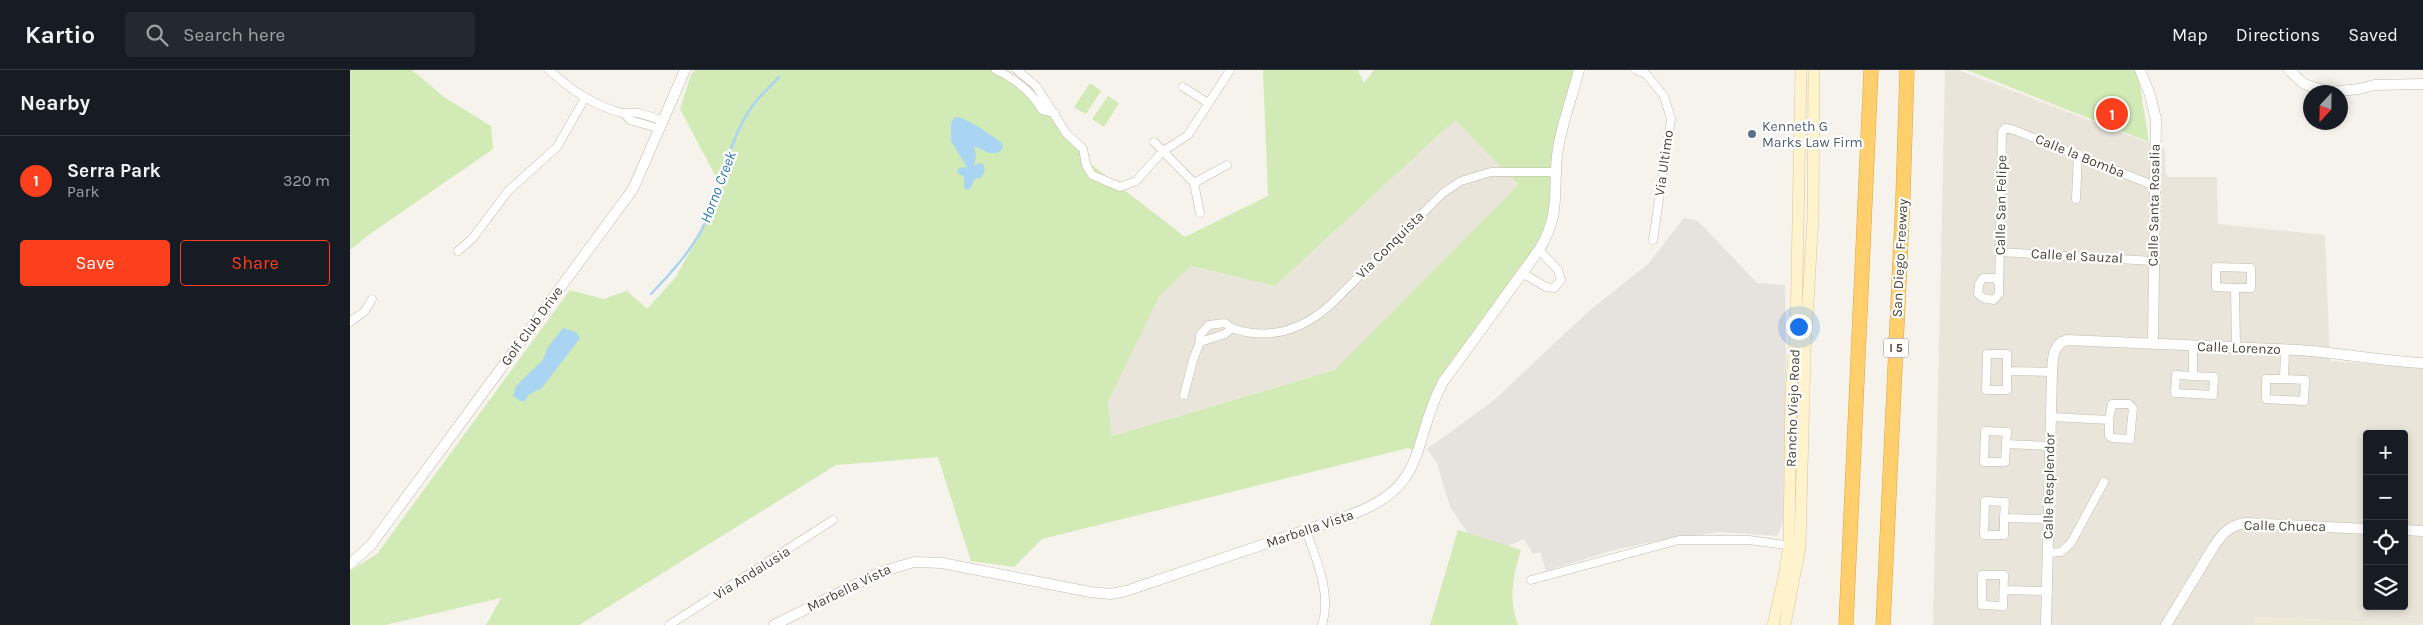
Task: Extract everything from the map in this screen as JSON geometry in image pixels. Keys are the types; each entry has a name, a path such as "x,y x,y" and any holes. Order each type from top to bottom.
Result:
{"highway":[{"path":"1846,625 1871,70"},
{"name":"San Diego Freeway","path":"1883,621 1907,70"}],"main road":[{"name":"Rancho Viejo Road","path":"1773,625 1784,577 1795,546 1791,393 1796,330 1801,70"},
{"name":"Rancho Viejo Road","path":"1785,625 1795,546 1806,351 1813,217 1814,70"}],"street":[{"path":"549,70 565,85 585,98 624,113 630,120 662,125"},
{"name":"Golf Club Drive","path":"350,564 371,545 633,189 685,70"},
{"path":"996,70 1019,82 1035,99 1042,110 1055,113"},
{"path":"1017,70 1036,86 1066,133 1083,149 1086,165 1092,175 1120,187 1136,180 1162,152 1188,135 1230,70"},
{"name":"Marbella Vista","path":"774,625 881,572 906,563 932,562 1090,592 1118,593 1376,505 1402,483 1416,460 1443,382 1539,250 1550,230 1555,214 1559,144 1579,70"},
{"name":"Via Ultimo","path":"1636,70 1647,72 1664,96 1670,119 1653,240"},
{"name":"Calle Santa Rosalia","path":"2140,70 2150,95 2156,118 2152,343"},
{"path":"2289,70 2304,84 2329,92 2359,89 2374,85 2423,84"},
{"path":"1183,87 1208,103"},
{"path":"458,251 472,239 510,190 557,147 585,98"},
{"name":"Calle la Bomba","path":"2005,128 2078,154 2155,186"},
{"name":"Calle San Felipe","path":"1999,282 2002,132 2005,128"},
{"path":"1154,142 1194,183 1200,213"},
{"path":"2076,200 2078,154"},
{"path":"1194,183 1227,165"},
{"name":"Via Conquista","path":"1184,395 1192,360 1200,342 1200,335 1209,325 1225,323 1231,329 1254,334 1277,334 1299,327 1315,318 1443,193 1461,181 1491,172 1557,172"},
{"path":"1522,273 1546,287 1554,288 1561,280 1558,270 1539,250"},
{"name":"Calle el Sauzal","path":"2000,252 2153,261"},
{"path":"2216,267 2251,268 2251,288 2235,288 2216,287 2216,267"},
{"path":"2235,288 2236,347"},
{"path":"350,322 365,311 372,300"},
{"path":"1200,342 1225,334 1231,329"},
{"name":"Calle Lorenzo","path":"2056,347 2067,340 2152,343 2285,349 2423,363"},
{"path":"2193,346 2193,376"},
{"name":"Calle Resplendor","path":"2046,625 2052,372 2056,347"},
{"path":"2284,379 2285,349"},
{"path":"1987,354 2007,354 2007,371 2007,390 1986,390 1987,354"},
{"path":"2007,371 2052,372"},
{"path":"2176,375 2193,376 2214,377 2213,395 2175,393 2176,375"},
{"path":"2266,378 2284,379 2305,380 2304,401 2266,399 2266,378"},
{"path":"2112,404 2129,404 2133,408 2131,436 2128,440 2112,438 2108,434 2109,420 2112,404"},
{"path":"2051,417 2109,420"},
{"path":"1985,431 2007,432 2006,444 2006,462 1984,462 1985,431"},
{"path":"2006,444 2050,446"},
{"path":"2048,552 2061,552 2071,543 2104,482"},
{"path":"1985,502 2005,502 2004,518 2004,535 1984,535 1985,502"},
{"path":"2004,518 2049,519"},
{"name":"Via Andalusia","path":"669,625 833,520"},
{"name":"Calle Chueca","path":"2166,625 2214,546 2232,526 2246,524 2363,529"},
{"path":"1306,530 1323,580 1325,594 1322,625"},
{"path":"2408,530 2423,531"},
{"path":"1531,580 1679,540 1749,540 1795,546"},
{"path":"1982,575 2004,575 2004,590 2003,606 1982,606 1982,575"},
{"path":"2004,590 2048,591"}],"shaded area":[{"path":"1945,70 1958,70 2165,149 2166,174 2169,177 2217,177 2218,224 2325,235 2330,361 2423,367 2423,624 2256,617 2251,625 1933,625"},
{"path":"1456,119 1518,186 1335,370 1112,436 1108,402 1160,295 1190,266 1275,286"},
{"path":"1684,218 1698,221 1757,283 1785,285 1786,361 1783,522 1777,536 1719,532 1664,540 1618,549 1546,571 1540,552 1533,554 1524,539 1503,548 1470,536 1450,507 1437,463 1427,449 1493,401 1590,310 1648,264"},
{"path":"2256,617 2423,624 2423,625 2251,625"}],"green space":[{"path":"350,70 412,70 444,97 491,126 493,149 370,234 350,250"},
{"path":"695,70 1007,70 1030,86 1092,165 1185,237 1268,196 1263,70 1358,70 1364,83 1374,70 1579,70 1559,144 1550,230 1443,382 1419,452 1408,448 1042,539 1014,567 971,561 938,457 836,465 579,625 486,625 501,598 385,625 350,625 350,571 377,554 570,290 603,299 627,291 647,309 675,278 724,192 680,109 691,75","holes":["1455,120 1518,185 1335,370 1112,436 1108,402 1160,295 1191,266 1275,286"]},
{"path":"1967,70 2135,70 2140,86 2149,142"},
{"path":"1090,83 1101,91 1086,114 1074,107"},
{"path":"1108,96 1119,103 1104,127 1092,119"},
{"path":"1458,530 1521,550 1512,597 1518,625 1430,625"}],"water":[{"path":"955,117 979,127 1002,143 1003,148 998,153 989,153 974,146 976,155 974,166 979,163 983,164 985,170 981,178 975,179 970,189 967,190 964,188 964,177 957,172 959,168 967,167 951,141 951,123"},
{"path":"563,328 576,332 580,338 542,388 528,395 525,401 520,401 513,396 516,386 543,360 548,347"}],"waterway":[{"name":"Horno Creek","path":"651,294 680,261 699,234 716,196 736,135 743,121 757,100 779,77"}],"place":[{"name":"Serra Park","path":"2112,114"},
{"name":"Kenneth G Marks Law Firm","path":"1752,134"}]}
